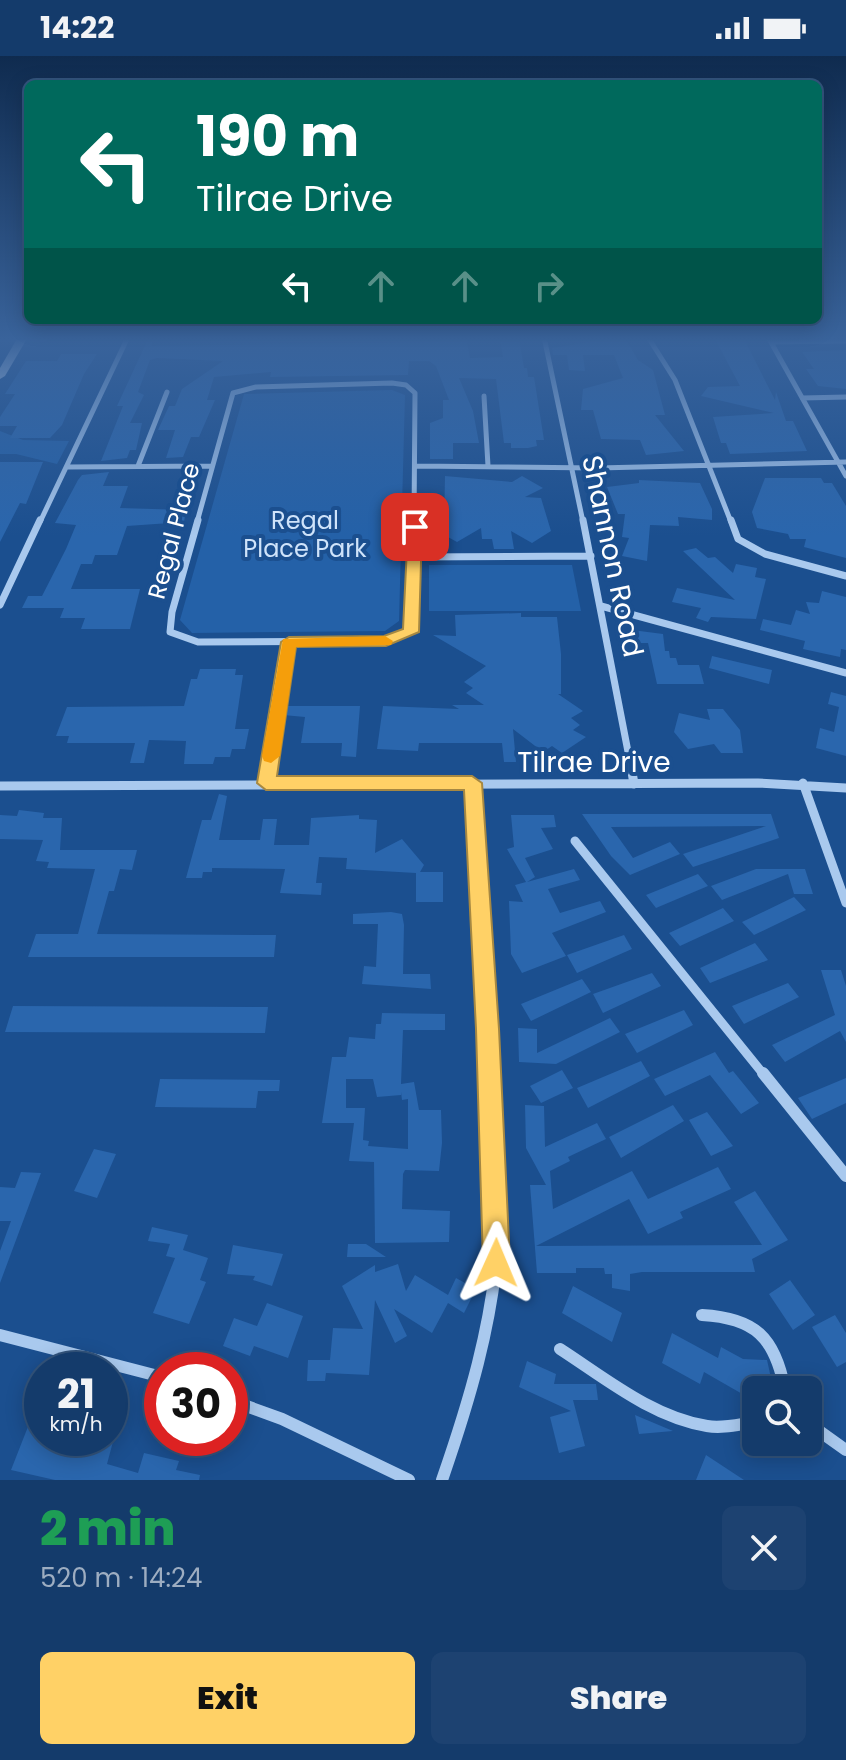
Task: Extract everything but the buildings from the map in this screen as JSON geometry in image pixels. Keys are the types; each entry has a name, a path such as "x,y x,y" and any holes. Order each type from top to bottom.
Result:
{"street":[{"path":"0,605 97,403"},
{"path":"138,466 163,403"},
{"name":"Regal Place","path":"230,403 172,612 170,632 178,638 198,642 386,641 411,632 415,557 415,403"},
{"path":"484,403 488,466"},
{"name":"Shannon Road","path":"558,403 601,606 634,784"},
{"path":"684,403 738,539 765,554 846,576"},
{"path":"805,403 842,462 846,476"},
{"path":"416,466 572,468 842,462"},
{"path":"67,467 212,466"},
{"path":"415,557 591,556"},
{"path":"601,606 846,673"},
{"path":"266,783 289,642"},
{"path":"442,1480 476,1380 492,1298 498,1241 472,783"},
{"path":"803,783 846,903"},
{"name":"Tilrae Drive","path":"0,786 803,783 846,788"},
{"path":"575,841 846,1176"},
{"path":"702,1315 736,1318 756,1329 774,1353 781,1376"},
{"path":"0,1335 144,1372"},
{"path":"560,1349 639,1398 691,1422 709,1426 742,1423"},
{"path":"248,1407 282,1419 409,1480"},
{"path":"822,1433 846,1450"}],"green space":[{"name":"Regal Place Park","path":"241,403 405,403 399,621 385,631 192,633 180,620"},
{"path":"0,431 23,440 69,441 57,464 16,454 0,454"},
{"path":"429,565 572,565 581,611 429,611"}],"slow traffic":[{"path":"271,756 289,642 385,641"}],"route":[{"path":"415,527 414,627 411,632 386,641 289,642 266,783 472,783 488,1029 498,1241 496,1263"}]}
